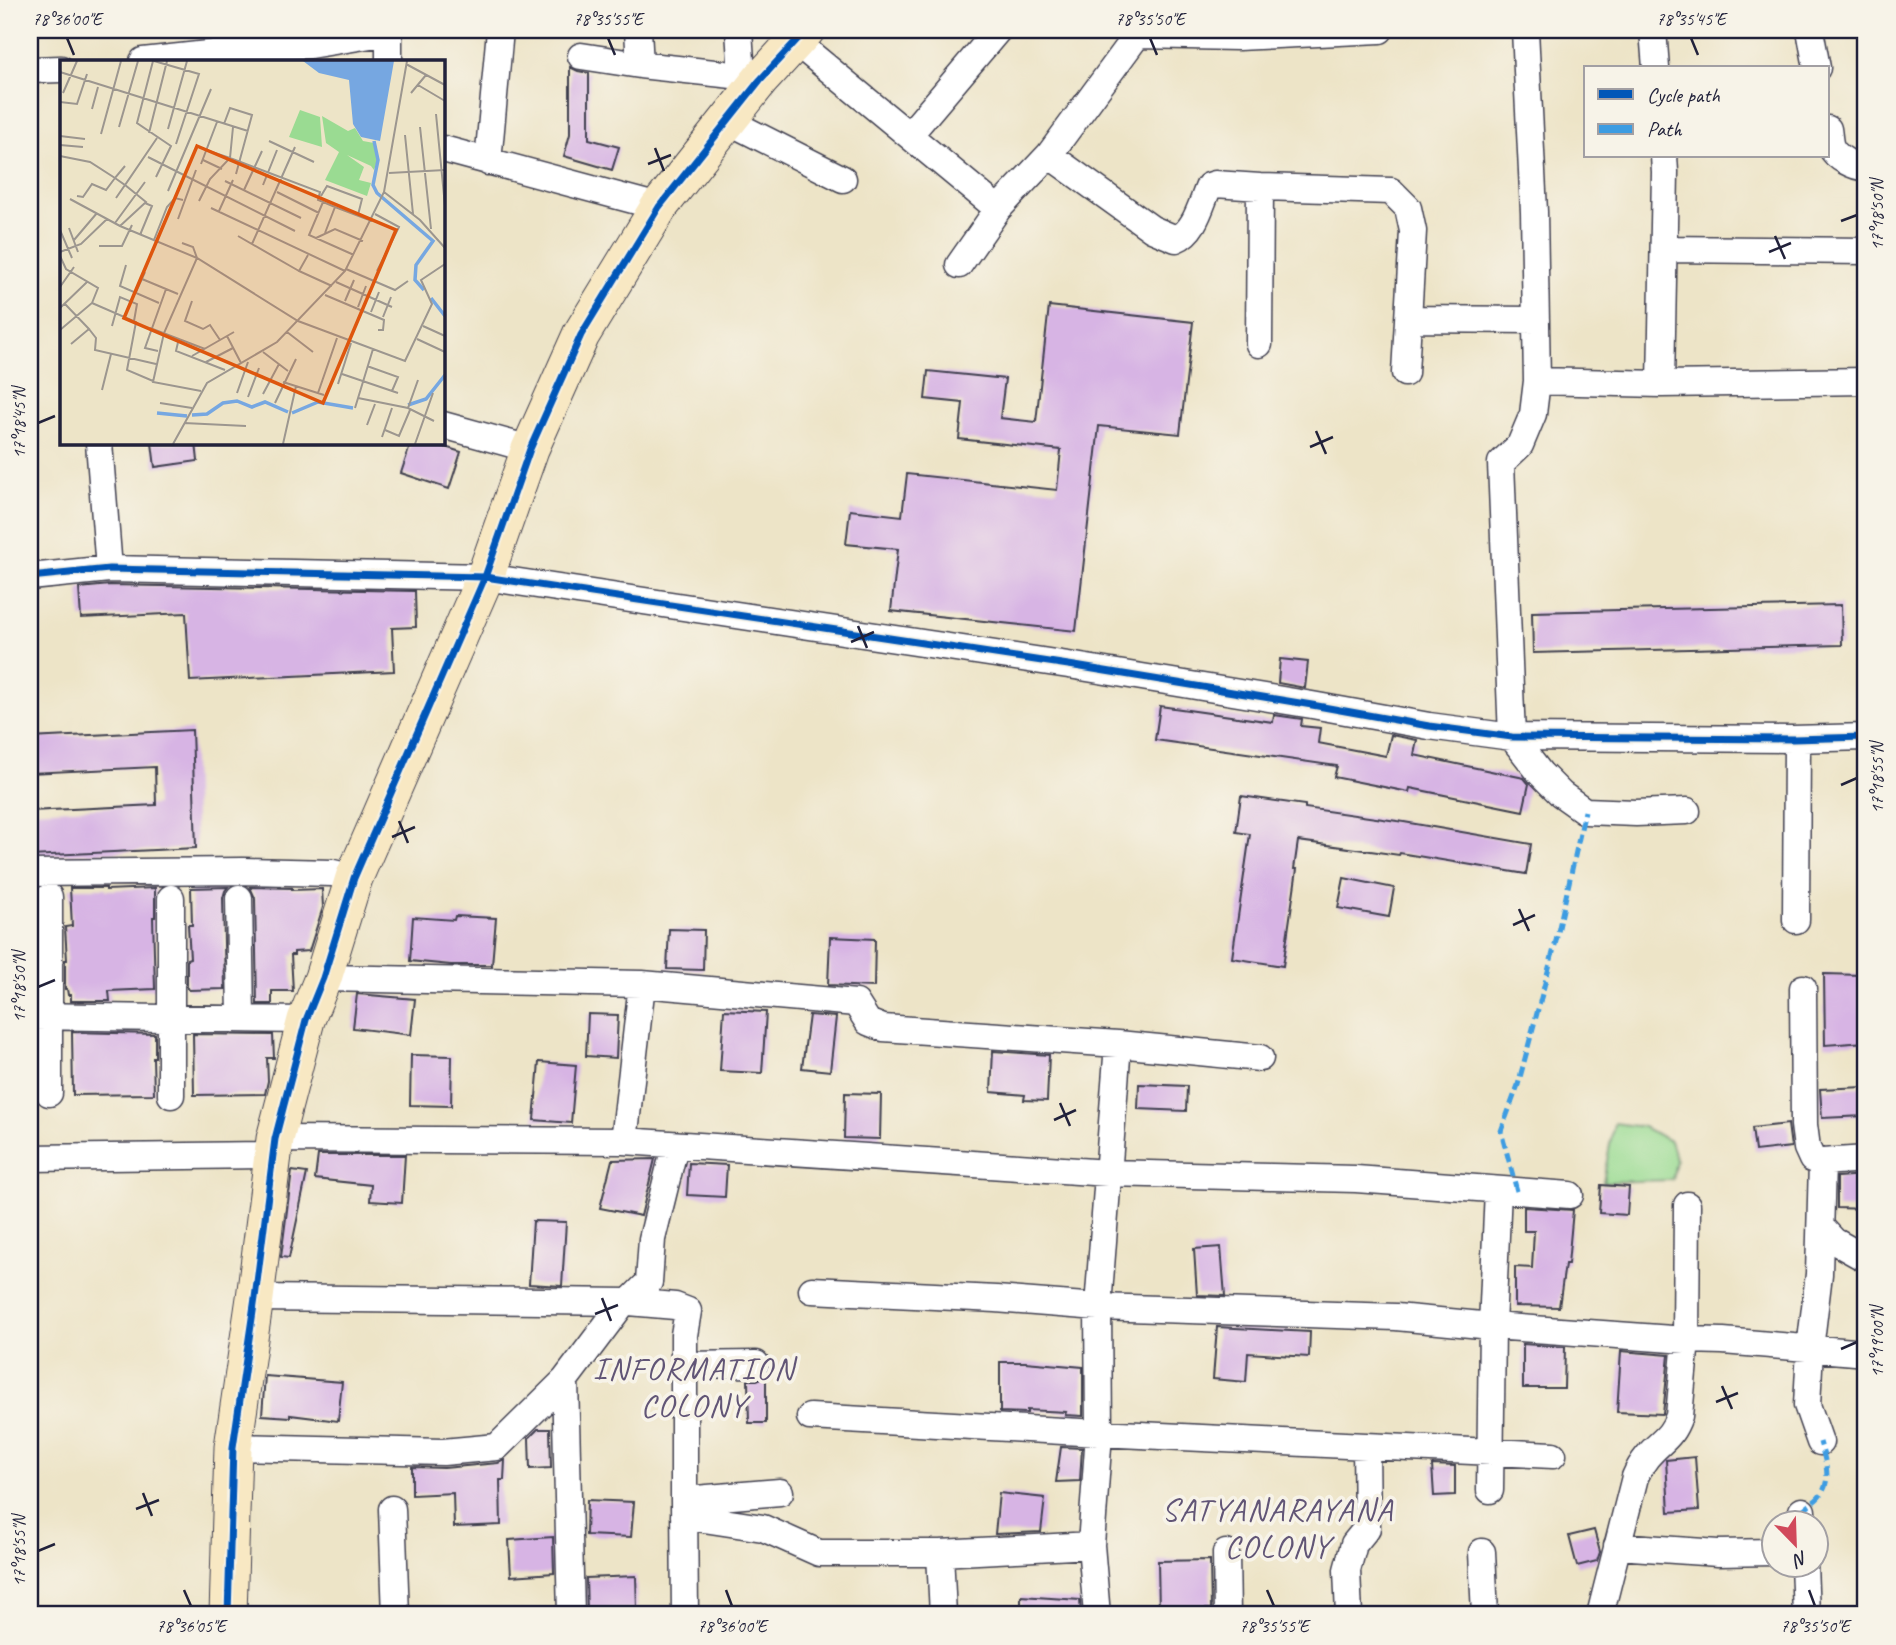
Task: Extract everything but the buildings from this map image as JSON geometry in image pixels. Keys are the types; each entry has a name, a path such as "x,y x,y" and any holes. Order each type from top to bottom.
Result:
{"street":[{"path":"488,162 500,30"},
{"path":"638,30 640,65"},
{"path":"739,30 751,78"},
{"path":"909,135 998,30"},
{"path":"959,265 998,209 1049,155 1139,32 1238,37 1380,30"},
{"path":"1525,30 1534,212 1537,381 1533,414 1520,444 1501,463 1512,737 1540,773 1561,794 1585,811 1687,811"},
{"path":"1653,30 1656,66"},
{"path":"1810,30 1817,66"},
{"path":"149,60 270,39 311,53 389,31 389,60"},
{"path":"228,1615 233,1447 274,1147 306,1020 323,978 354,878 485,577 530,449 581,335 659,207 728,121 751,78 801,36 909,135 998,209"},
{"path":"581,56 751,78"},
{"path":"30,70 60,69"},
{"path":"728,121 843,179"},
{"path":"1829,135 1831,148 1842,158 1860,167 1866,167"},
{"path":"444,149 659,207"},
{"path":"1049,155 1152,229 1176,239 1190,230 1209,186 1221,184 1391,191 1408,208 1413,231 1405,373"},
{"path":"1661,384 1664,158"},
{"path":"1259,344 1260,187"},
{"path":"1664,249 1866,251"},
{"path":"1408,319 1536,320"},
{"path":"1537,381 1661,384 1866,381"},
{"path":"444,425 530,449"},
{"path":"99,444 108,569"},
{"path":"30,577 108,569 485,577 1074,666 1429,726 1512,737 1866,737"},
{"path":"1796,920 1797,739"},
{"path":"30,873 243,871 333,873 354,878"},
{"path":"49,897 39,1016 49,1093"},
{"path":"171,898 171,1095"},
{"path":"239,898 241,1018"},
{"path":"323,978 642,984 856,1003 868,1022 883,1028 1118,1044 1260,1058"},
{"path":"624,1141 642,984"},
{"path":"1803,988 1804,1125 1807,1148 1812,1159 1822,1162 1866,1159"},
{"path":"39,1016 306,1020"},
{"path":"1097,1615 1091,1545 1099,1433 1098,1307 1118,1044"},
{"path":"30,1158 274,1147 624,1141 1108,1173 1356,1179 1570,1195"},
{"path":"233,1447 443,1452 497,1447 565,1380 626,1303 649,1282 652,1239 675,1146"},
{"path":"1820,1442 1807,1405 1810,1349 1819,1274 1822,1162"},
{"path":"1490,1490 1492,1326 1498,1190"},
{"path":"1600,1615 1635,1477 1647,1457 1668,1437 1679,1416 1686,1340 1687,1205"},
{"path":"1821,1227 1834,1241 1866,1259"},
{"path":"812,1290 1098,1307 1396,1317 1866,1353"},
{"path":"255,1298 626,1303 675,1306 688,1311 684,1335 685,1615"},
{"path":"685,1365 756,1364"},
{"path":"565,1380 571,1615"},
{"path":"810,1417 1553,1455"},
{"path":"1349,1615 1347,1570 1354,1544 1367,1528 1366,1446"},
{"path":"684,1508 780,1492"},
{"path":"684,1508 763,1528 819,1553 940,1553 1091,1545"},
{"path":"392,1510 396,1615"},
{"path":"1617,1546 1718,1553 1759,1552"},
{"path":"1482,1552 1486,1615"},
{"path":"940,1553 943,1615"},
{"path":"1226,1553 1227,1615"},
{"path":"1805,1578 1806,1615"}],"green space":[{"path":"1614,1123 1643,1127 1670,1141 1676,1160 1672,1180 1603,1182"}],"marked path":[{"path":"1517,1191 1501,1131 1518,1085 1556,941 1585,811"},
{"path":"1806,1508 1819,1497 1826,1484 1827,1470 1820,1442"}],"cycle path":[{"path":"228,1615 233,1447 275,1139 306,1020 323,978 354,878 485,577 530,449 581,335 659,207 760,80 806,30"},
{"path":"30,577 109,569 485,577 1075,666 1429,726 1512,737 1866,737"}],"district":[{"name":"INFORMATION COLONY","path":"694,1386"},
{"name":"SATYANARAYANA COLONY","path":"1278,1528"}]}
